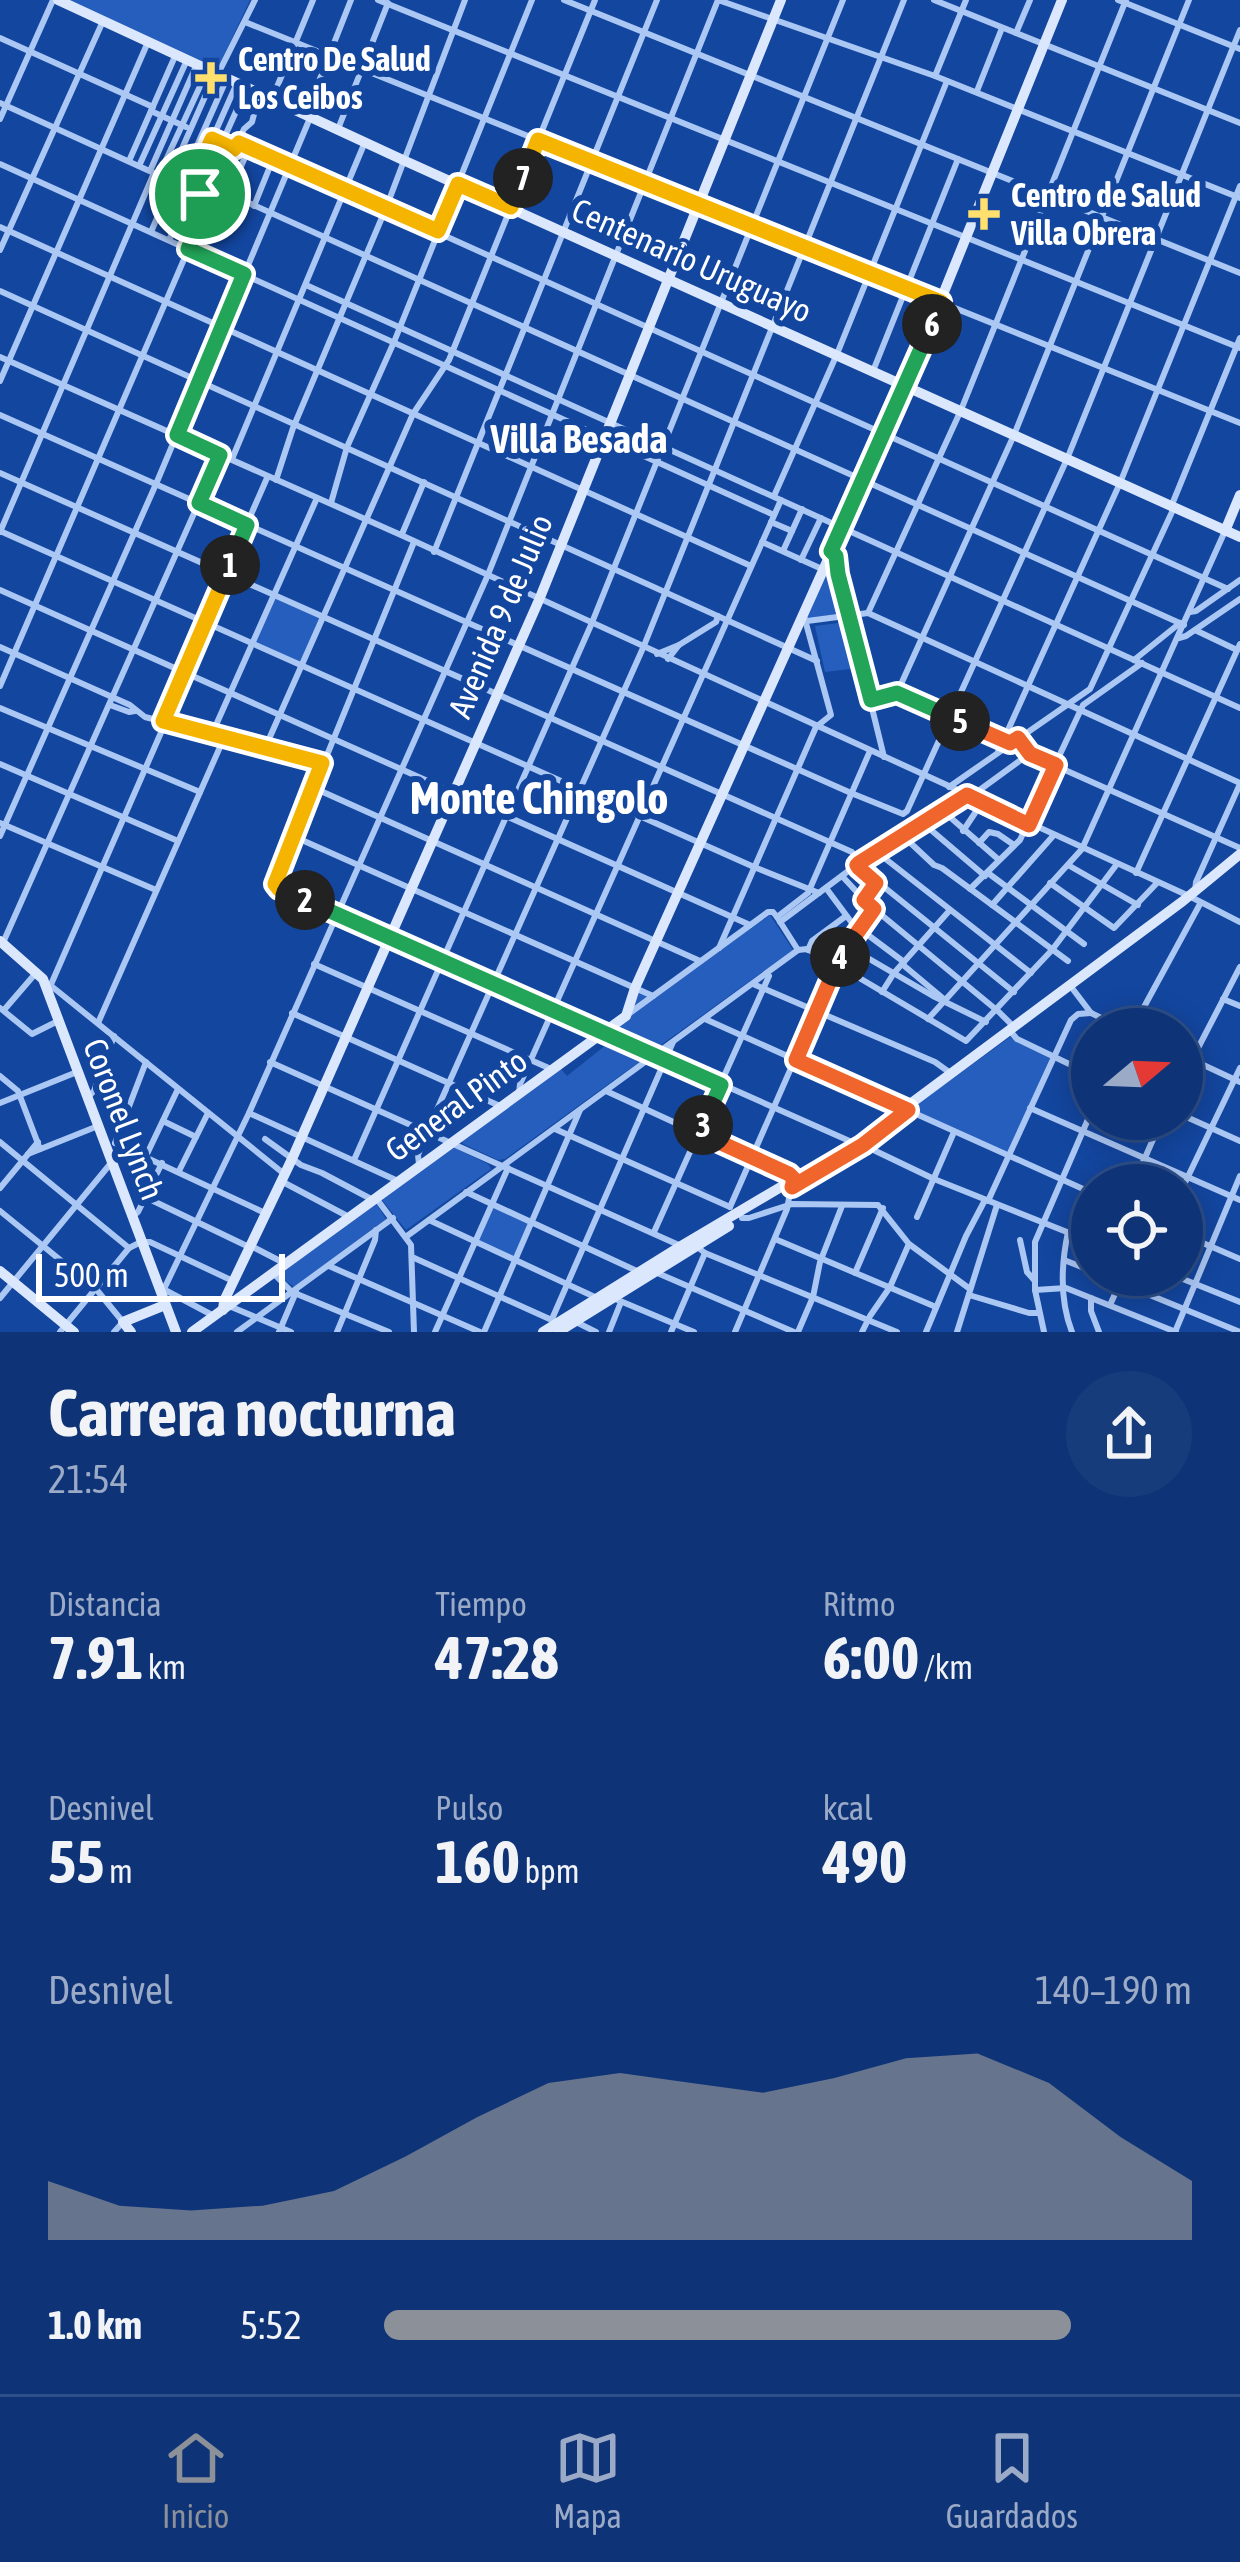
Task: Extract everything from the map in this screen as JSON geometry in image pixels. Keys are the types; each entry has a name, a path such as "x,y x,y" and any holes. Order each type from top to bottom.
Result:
{"main road":[{"name":"Centenario Uruguayo","path":"56,0 1240,538"},
{"name":"Avenida 9 de Julio","path":"222,1311 519,646 781,0"},
{"path":"626,1016 906,386 1062,0"},
{"path":"1225,531 1240,495"},
{"path":"906,1108 1194,898 1240,851"},
{"path":"543,1332 736,1212 859,1145 950,1072 1240,864"},
{"path":"1,944 44,982"},
{"name":"Coronel Lynch","path":"44,982 111,1153 132,1217 135,1245 164,1296 176,1332"},
{"name":"General Pinto","path":"192,1332 626,1016"},
{"path":"555,1325 575,1322 617,1300 700,1249 736,1212"},
{"path":"0,1271 66,1330"},
{"path":"127,1327 164,1296"}],"street":[{"path":"0,118 56,0"},
{"path":"154,173 256,0"},
{"path":"313,0 296,42 215,188 1182,624"},
{"path":"0,836 271,213 350,0"},
{"path":"378,0 1184,326 1239,344 1092,687 1006,742 897,693 871,700"},
{"path":"58,1021 32,1034 1,1011 44,982 102,868 204,622 341,319 465,0"},
{"path":"331,504 347,447 532,0"},
{"path":"564,0 1240,273"},
{"path":"265,748 413,414 446,367 595,0"},
{"path":"434,551 657,0"},
{"path":"291,1332 257,1317 164,1296 487,577 718,0 935,76 1238,198"},
{"path":"354,1160 591,625 843,0"},
{"path":"419,1165 418,1155 643,648 904,0"},
{"path":"934,0 1240,124"},
{"path":"935,76 966,0"},
{"path":"1016,33 1030,0"},
{"path":"897,693 1014,435 1189,0"},
{"path":"868,613 961,410 1123,1 1237,48"},
{"path":"338,129 388,2"},
{"path":"0,250 103,21"},
{"path":"245,22 1240,423"},
{"path":"976,92 1003,28"},
{"path":"0,415 903,814 1067,459 1207,110 1237,48 1240,30"},
{"path":"0,38 192,130 274,158 1228,589"},
{"path":"0,381 4,359 148,41"},
{"path":"129,161 152,109 212,73"},
{"path":"139,166 161,116 212,73"},
{"path":"212,73 172,121 0,532 754,867 822,891 944,1001"},
{"path":"174,182 212,73"},
{"path":"151,232 202,134 212,73"},
{"path":"169,240 217,141 212,73"},
{"path":"519,1093 702,675 721,621 773,518 795,449 947,81"},
{"path":"3,104 211,199 230,195"},
{"path":"232,460 365,142"},
{"path":"201,220 220,228 249,148"},
{"path":"254,206 274,158"},
{"path":"873,371 958,159"},
{"path":"0,164 708,485 792,531"},
{"path":"949,787 1006,742 1120,483 1240,186"},
{"path":"0,686 211,199"},
{"path":"0,226 751,566"},
{"path":"306,285 1240,708"},
{"path":"0,291 817,661"},
{"path":"4,359 1240,922"},
{"path":"1,944 220,455"},
{"path":"0,473 853,853 876,883 1014,992"},
{"path":"401,536 424,482"},
{"path":"212,734 317,498"},
{"path":"783,551 802,509"},
{"path":"801,560 821,518"},
{"path":"970,889 1029,825 1085,703 1190,613 1225,531"},
{"path":"413,542 275,884 279,889 934,1179 1071,1233"},
{"path":"762,542 822,569"},
{"path":"831,551 884,757"},
{"path":"1190,613 1240,580"},
{"path":"0,590 750,925"},
{"path":"1179,638 1240,599"},
{"path":"718,948 816,727 831,715 804,617 868,613 1240,784 1196,881 1194,898 1139,1008"},
{"path":"657,654 721,621"},
{"path":"928,1019 1082,849 1182,624"},
{"path":"1136,873 1239,648 1196,630"},
{"path":"668,659 679,645"},
{"path":"0,647 146,717 322,763"},
{"path":"0,708 200,792"},
{"path":"98,1023 224,738"},
{"path":"1018,738 1029,754 1240,851"},
{"path":"809,890 870,751"},
{"name":"General Pinto","path":"778,920 1029,754"},
{"path":"0,764 179,841"},
{"path":"314,788 700,961"},
{"path":"963,831 982,802"},
{"path":"943,811 1000,860"},
{"path":"923,823 1084,944"},
{"path":"3,824 157,891"},
{"path":"979,843 988,832 1014,845"},
{"path":"902,835 934,865 1068,961"},
{"path":"992,906 1053,836"},
{"path":"295,837 653,996"},
{"path":"878,852 1031,974"},
{"path":"778,920 803,950 968,1040 1052,950 1117,864"},
{"path":"1068,865 1138,905"},
{"path":"842,876 874,909 997,1010 1016,1039 1071,1066"},
{"path":"864,900 876,883"},
{"path":"1051,883 1113,928 1157,883"},
{"name":"General Pinto","path":"778,920 809,890"},
{"path":"736,1212 752,1158 836,966 874,909"},
{"path":"882,992 950,910"},
{"name":"General Pinto","path":"626,1016 770,911 778,920"},
{"path":"407,1236 847,916"},
{"path":"847,946 986,1022"},
{"path":"314,964 551,1069"},
{"path":"1203,1038 1240,967"},
{"path":"654,1232 769,972"},
{"path":"44,982 238,1136 283,1178 351,1217"},
{"path":"753,984 950,1072"},
{"path":"1072,988 1087,1008"},
{"path":"1223,999 1240,1006"},
{"path":"292,1013 500,1106"},
{"path":"705,1018 1071,1184"},
{"path":"956,1332 990,1202 1071,1022"},
{"path":"87,1098 94,1091 113,1036"},
{"path":"412,1257 555,1325 568,1282 674,1041"},
{"path":"0,1298 111,1153 146,1062"},
{"path":"270,1062 681,1246"},
{"path":"1203,1065 1237,1081"},
{"path":"1193,1164 1240,1068"},
{"path":"0,1102 76,1072"},
{"path":"0,1076 20,1094 39,1145"},
{"path":"146,1156 178,1088"},
{"path":"606,1091 789,1174 793,1183 789,1204 735,1332"},
{"path":"1030,1108 1071,1125"},
{"path":"328,1266 482,1332 580,1109"},
{"path":"179,1172 208,1113"},
{"path":"249,1113 398,1181"},
{"path":"163,1121 196,1137"},
{"path":"1203,1124 1240,1141"},
{"path":"0,1188 39,1145 98,1126"},
{"path":"554,1129 749,1218 789,1204 874,1204 883,1208 909,1244 970,1292 1038,1313"},
{"path":"917,1217 954,1132"},
{"path":"265,1139 292,1159 375,1199 407,1236 414,1332"},
{"path":"1045,1332 1035,1286 1035,1242 1079,1140"},
{"path":"1105,1140 1158,1164"},
{"path":"1141,1164 1152,1140"},
{"path":"0,1142 25,1157 75,1205 135,1245"},
{"path":"111,1153 146,1156 265,1213"},
{"path":"132,1217 162,1163"},
{"path":"435,1332 505,1167"},
{"path":"1203,1261 1240,1176"},
{"path":"1203,1184 1240,1201"},
{"path":"466,1192 639,1272"},
{"path":"145,1197 286,1265"},
{"path":"926,1332 966,1236 990,1202"},
{"path":"656,1272 796,1332 813,1297 820,1259 842,1205"},
{"path":"855,1273 883,1208"},
{"path":"0,1210 95,1289 127,1327 113,1332"},
{"path":"237,1332 392,1218"},
{"path":"429,1220 598,1298"},
{"path":"337,1332 376,1231"},
{"path":"1068,1232 1064,1287 1072,1332"},
{"path":"775,1239 936,1306"},
{"path":"1020,1240 1035,1286"},
{"path":"66,1330 135,1245 148,1241 233,1281"},
{"path":"1203,1243 1240,1259"},
{"path":"862,1332 909,1244"},
{"path":"673,1328 691,1288 700,1249 896,1332"},
{"path":"1064,1260 1071,1263"},
{"path":"274,1274 294,1292 389,1332"},
{"path":"1035,1286 1064,1287 1175,1332 1188,1296"},
{"path":"1203,1286 1239,1299"},
{"path":"280,1330 294,1292"},
{"path":"1110,1305 1116,1296"},
{"path":"1153,1296 1234,1331"},
{"path":"1091,1298 1099,1332"},
{"path":"609,1332 617,1300 673,1328 694,1332"},
{"path":"575,1322 596,1332"}],"shaded area":[{"path":"67,0 250,0 218,68"},
{"path":"834,560 845,613 807,618 805,614"},
{"path":"274,595 324,617 302,665 253,643"},
{"path":"846,622 858,668 825,672 815,626"},
{"path":"770,915 793,950 654,1050 616,1032 635,988 654,996"},
{"path":"1010,1037 1050,1058 1008,1153 911,1109"},
{"path":"611,1041 646,1057 505,1159 463,1144 560,1068 567,1076"},
{"path":"451,1146 491,1169 406,1230 382,1200"},
{"path":"376,1203 386,1219 294,1287 278,1275"},
{"path":"492,1204 531,1221 514,1259 475,1241"}],"place":[{"name":"Centro De Salud Los Ceibos","path":"211,78"},
{"name":"Centro de Salud Villa Obrera","path":"984,214"}],"district":[{"name":"Villa Besada","path":"579,439"},
{"name":"Monte Chingolo","path":"539,798"}],"route":[{"path":"212,139 234,149 239,143 438,231 458,184 511,207 538,140 941,302 831,551 871,700 897,693 1010,743 1018,738 1030,754 1056,765 1029,825 967,795 857,865 876,883 864,900 874,909 838,960 796,1060 908,1110 863,1145 792,1187 794,1179 789,1174 699,1133 721,1085 277,887 322,763 163,721 247,525 199,503 220,455 177,435 244,274 188,249 211,199 200,194 190,189 212,139"}]}
